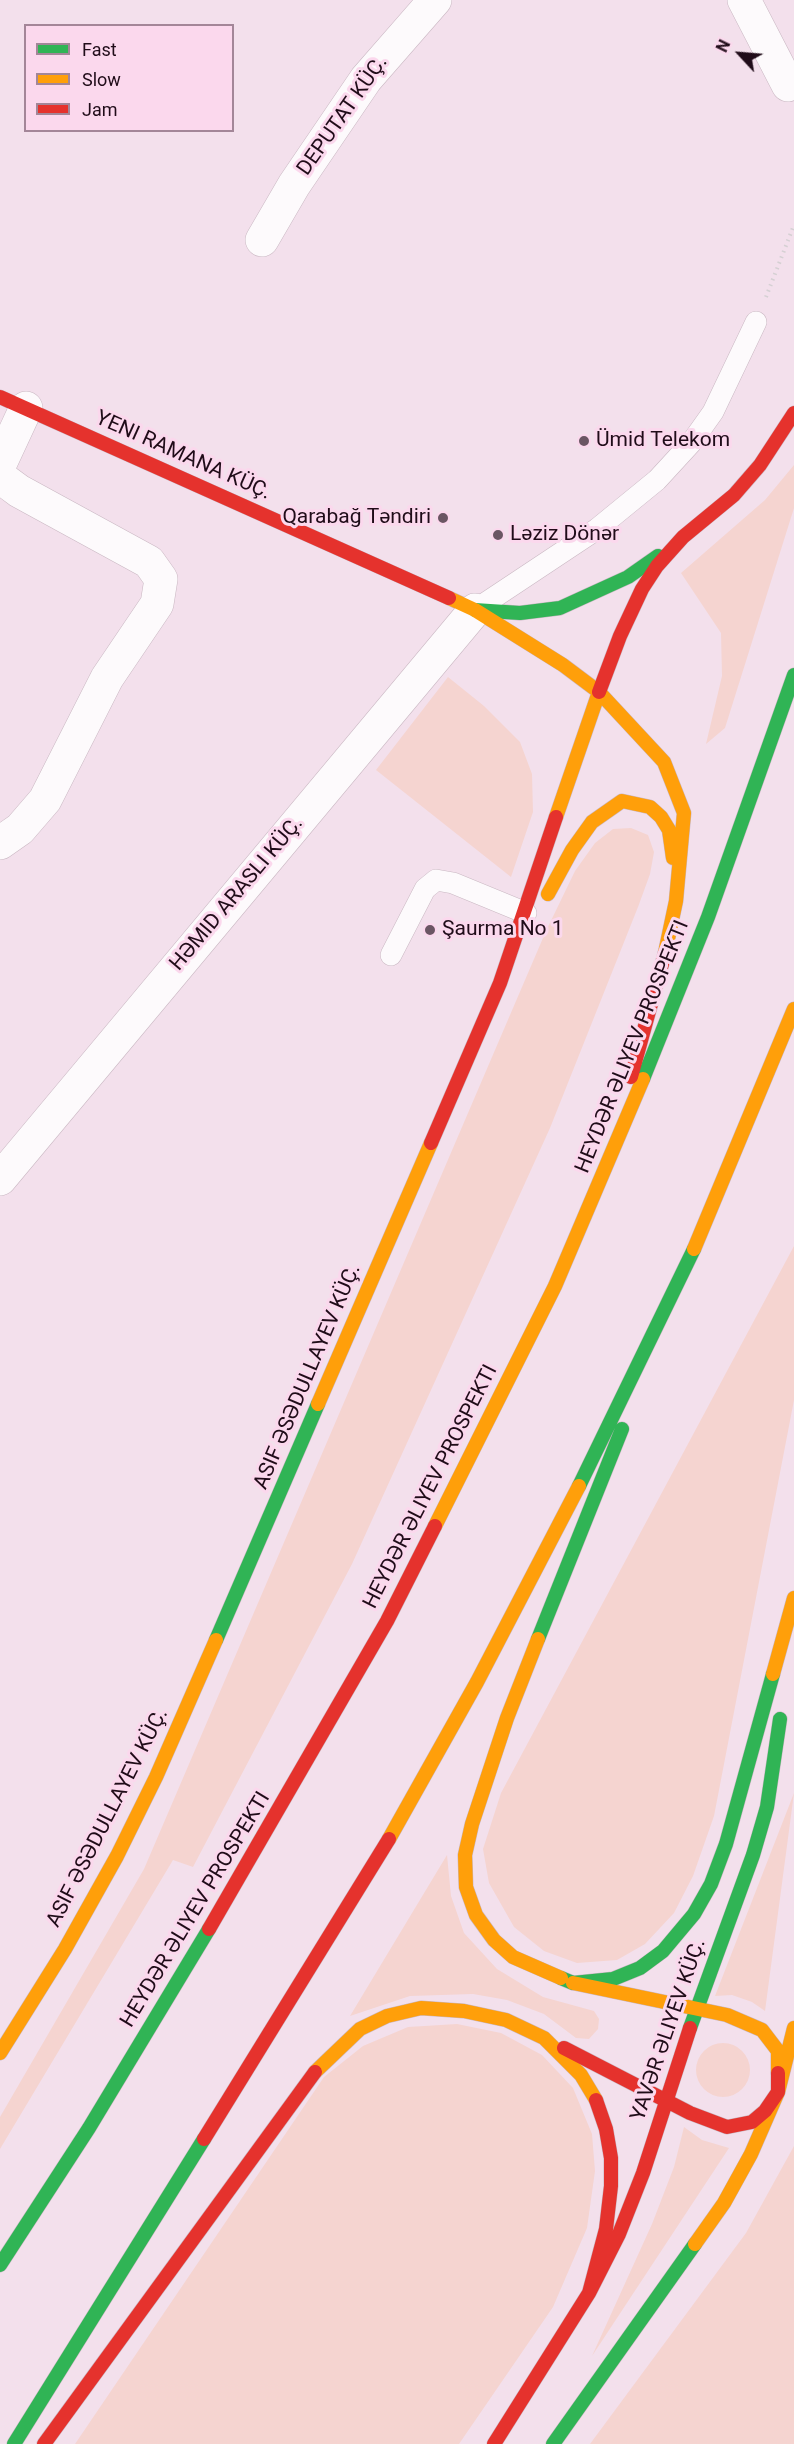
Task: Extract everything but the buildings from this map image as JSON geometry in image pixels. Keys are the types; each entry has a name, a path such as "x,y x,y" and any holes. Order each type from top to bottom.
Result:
{"main road":[{"name":"YENI RAMANA KÜÇ.","path":"13,402 475,610 544,651 599,692 636,729 664,762 677,791 684,813 676,901"},
{"path":"475,610 520,613 560,608 628,577 683,537 734,495 760,465 794,413"},
{"name":"ASIF ƏSƏDULLAYEV KÜÇ.","path":"0,2053 65,1949 117,1856 156,1777 500,983 620,636 642,590 657,566 683,537"},
{"name":"HEYDƏR ƏLIYEV PROSPEKTI","path":"0,2265 89,2128 256,1852 387,1621 555,1286 600,1185 708,917 794,675"},
{"path":"500,983 572,850 591,822 622,801 650,807 661,817 672,845 676,901 665,955 600,1185"},
{"path":"44,2444 310,2077 360,2029 387,2016 421,2008 464,2011 506,2020 666,2101 728,2127 740,2127 752,2122 765,2111 778,2092 778,2051 771,2038 762,2030 746,2022 697,2008 573,1983 513,1957 494,1940 476,1915 466,1887 465,1855 472,1824 507,1719 685,1270 794,1009"},
{"path":"14,2444 371,1871 553,1540 685,1270"},
{"path":"573,1983 613,1979 640,1968 663,1951 694,1914 711,1884 726,1844 794,1598"},
{"path":"783,1687 794,1598"},
{"name":"YAVƏR ƏLIYEV KÜÇ.","path":"494,2444 589,2293 619,2234 643,2172 697,2008 733,1914 767,1807 781,1710"},
{"path":"553,2444 724,2203 752,2154 778,2092 794,2028"},
{"path":"544,2038 581,2075 596,2100 606,2130 611,2186 606,2229 589,2293"}],"street":[{"name":"DEPUTAT KÜÇ.","path":"262,240 294,185 366,79 435,0"},
{"path":"744,0 788,85"},
{"path":"0,464 13,402"},
{"path":"0,477 19,491 149,562 161,579 157,604 107,678 45,800 20,829 0,843"},
{"path":"0,1179 475,610"}],"lane":[{"path":"475,610 597,529 657,480 691,443 713,412 756,322"},
{"path":"391,955 425,888 436,880 453,883 526,913"}],"path":[{"path":"756,322 794,225"}],"shaded area":[{"path":"794,465 794,508 725,728 706,744 722,676 721,633 681,573 765,500"},
{"path":"448,677 484,706 520,742 532,774 533,812 511,877 376,770"},
{"path":"631,828 648,835 654,852 650,874 638,907 550,1128 352,1564 193,1867 173,1860 0,2149 0,2117 144,1869 546,931 575,871 595,843 613,829"},
{"path":"794,1246 794,1400 714,1816 693,1876 674,1913 645,1944 617,1960 577,1963 544,1951 514,1927 489,1883 483,1849 501,1793"},
{"path":"794,1793 765,2011 752,2002 732,1995 715,1996"},
{"path":"447,1855 451,1896 464,1933 497,1969 543,1997 594,2011 599,2019 598,2029 589,2039 576,2038 544,2014 507,2000 473,1994 410,1996 350,2016"},
{"path":"457,2024 501,2033 542,2055 573,2088 592,2134 595,2171 587,2228 553,2307 459,2444 75,2444 324,2077 363,2046 408,2027"},
{"path":"718,2043 728,2043 738,2047 746,2055 750,2070 746,2085 738,2093 728,2097 718,2097 708,2093 700,2085 696,2075 696,2065 700,2055 708,2047"},
{"path":"684,2127 702,2140 729,2148 592,2356 652,2224 674,2167"},
{"path":"794,2146 794,2444 590,2444 746,2233"}],"traffic: fast":[{"path":"475,610 520,613 560,608 628,577 658,556"},
{"path":"643,1079 708,917 794,675"},
{"path":"579,1486 694,1249"},
{"path":"216,1640 318,1404"},
{"path":"538,1639 622,1429"},
{"path":"561,1978 573,1983 613,1979 640,1968 663,1951 694,1914 711,1884 726,1844 773,1674"},
{"path":"690,2028 753,1855 767,1807 780,1719"},
{"path":"0,2265 89,2128 209,1929"},
{"path":"14,2444 204,2139"},
{"path":"553,2444 695,2244"}],"traffic: slow":[{"path":"449,598 475,610 563,665 599,692 664,762 684,813 676,901 665,953"},
{"path":"556,817 599,692"},
{"path":"548,894 572,850 592,822 622,801 650,807 661,817 669,830 673,858"},
{"path":"694,1249 794,1009"},
{"path":"435,1526 555,1286 643,1079"},
{"path":"318,1404 431,1143"},
{"path":"389,1839 477,1682 579,1486"},
{"path":"773,1674 794,1598"},
{"path":"538,1639 507,1718 472,1824 465,1855 466,1887 476,1915 494,1940 513,1957 561,1978"},
{"path":"0,2053 65,1949 117,1856 156,1777 216,1640"},
{"path":"573,1983 727,2015 762,2030 778,2051 778,2073"},
{"path":"315,2072 360,2029 387,2016 421,2008 464,2011 506,2020 544,2038 581,2075 596,2100"},
{"path":"695,2244 724,2203 751,2154 778,2092 794,2028"}],"traffic: jam":[{"path":"0,397 449,598"},
{"path":"599,692 620,636 642,589 657,566 683,537 734,495 760,465 794,413"},
{"path":"431,1143 500,983 556,817"},
{"path":"631,1077 665,953"},
{"path":"209,1929 387,1621 435,1526"},
{"path":"204,2139 389,1839"},
{"path":"494,2444 589,2293 619,2234 643,2173 690,2028"},
{"path":"564,2048 690,2113 727,2127 752,2122 765,2111 778,2092 778,2073"},
{"path":"44,2444 315,2072"},
{"path":"589,2293 606,2229 611,2186 611,2158 606,2129 596,2100"}],"place":[{"name":"Ümid Telekom","path":"584,441"},
{"name":"Qarabağ Təndiri","path":"443,518"},
{"name":"Ləziz Dönər","path":"498,535"},
{"name":"Şaurma No 1","path":"430,930"}]}
